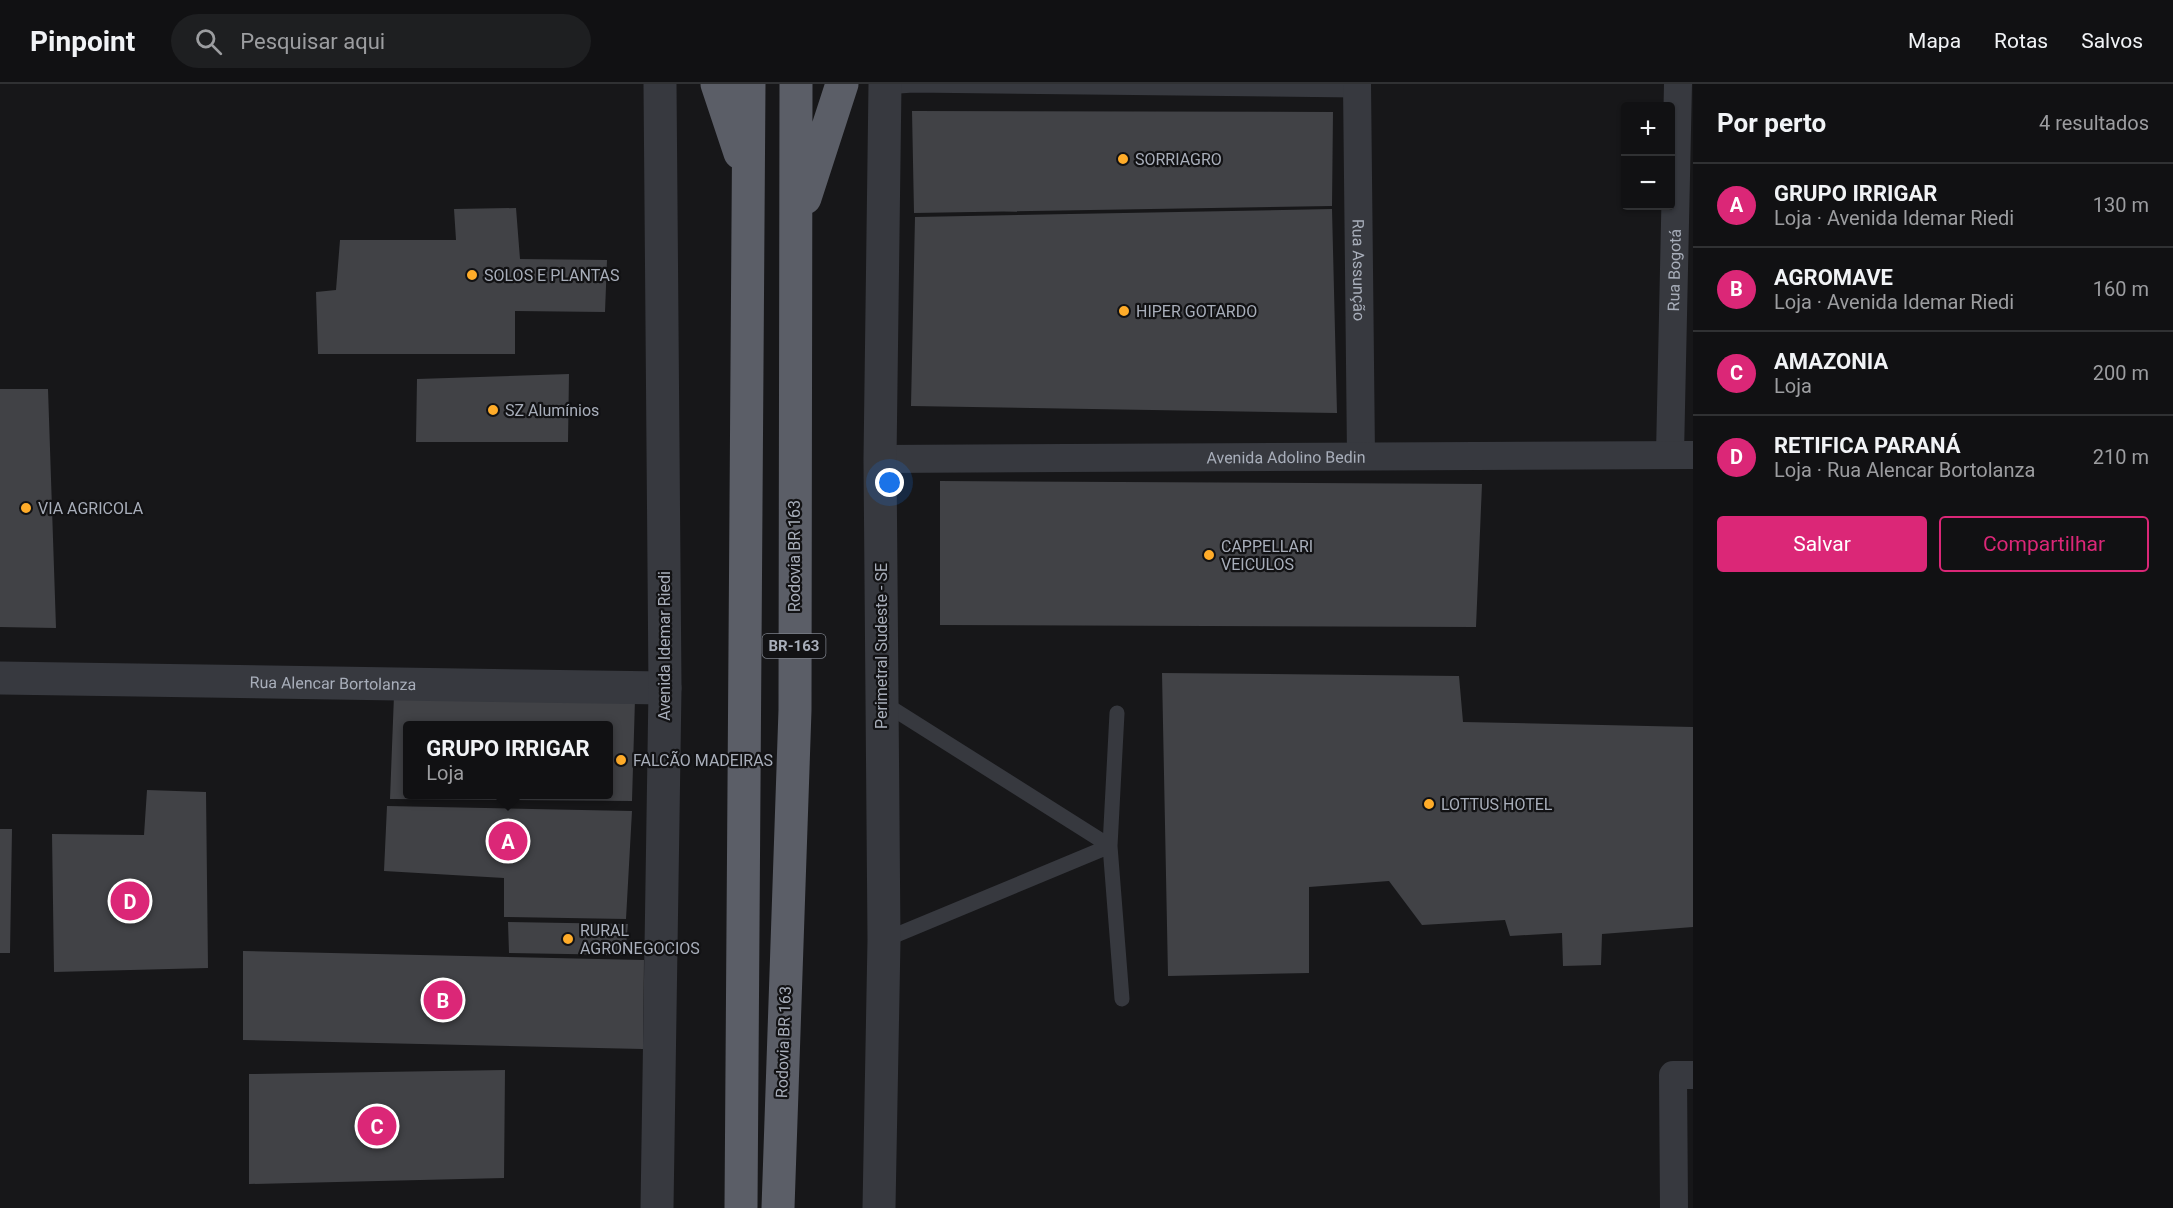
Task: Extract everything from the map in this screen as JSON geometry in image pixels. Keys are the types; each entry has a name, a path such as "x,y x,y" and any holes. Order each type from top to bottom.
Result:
{"highway":[{"path":"717,84 748,175"},
{"name":"BR-163","path":"741,1208 749,84"},
{"name":"Rodovia BR 163","path":"778,1208 795,710 796,84"},
{"path":"794,231 842,84"}],"street":[{"name":"Avenida Idemar Riedi","path":"657,1208 665,688 660,84"},
{"name":"Rua Bogotá","path":"1678,84 1681,454"},
{"name":"Perimetral Sudeste - SE","path":"879,1208 884,940 880,459 885,86"},
{"name":"Rua Assunção","path":"1357,87 1361,455"},
{"name":"Avenida Adolino Bedin","path":"880,459 1681,454"},
{"name":"Rua Alencar Bortolanza","path":"0,678 665,688"},
{"path":"1674,1208 1683,1075"}],"lane":[{"path":"885,86 1357,87"},
{"path":"882,702 1110,846"},
{"path":"1117,713 1110,846 1122,999"},
{"path":"884,940 1110,846"}],"building":[{"name":"SORRIAGRO","path":"912,111 1333,112 1332,206 914,213"},
{"name":"SOLOS E PLANTAS","path":"516,208 520,259 607,260 605,312 515,311 515,354 318,354 316,292 336,290 340,240 456,240 454,209"},
{"name":"HIPER GOTARDO","path":"1332,209 1337,413 911,406 915,217"},
{"name":"SZ Alumínios","path":"569,374 568,442 416,442 417,379"},
{"name":"VIA AGRICOLA","path":"0,389 48,389 56,628 0,627"},
{"name":"CAPPELLARI VEICULOS","path":"940,481 1482,484 1476,627 940,625"},
{"name":"LOTTUS HOTEL","path":"1162,673 1459,676 1463,722 1693,727 1693,927 1602,934 1601,965 1563,966 1562,933 1510,936 1505,920 1422,925 1389,881 1309,887 1309,973 1168,976"},
{"name":"FALCÃO MADEIRAS","path":"394,695 635,699 632,801 390,799"},
{"path":"147,790 206,792 208,968 54,972 52,834 144,835"},
{"path":"387,806 632,811 626,919 504,917 504,878 384,871"},
{"path":"0,829 12,829 10,953 0,953"},
{"name":"RURAL AGRONEGOCIOS","path":"508,922 628,924 625,955 509,953"},
{"path":"243,951 644,960 643,1049 243,1040"},
{"path":"505,1070 504,1178 249,1184 249,1074"}],"place":[{"name":"SORRIAGRO","path":"1123,159"},
{"name":"SOLOS E PLANTAS","path":"472,275"},
{"name":"HIPER GOTARDO","path":"1124,311"},
{"name":"SZ Alumínios","path":"493,410"},
{"name":"VIA AGRICOLA","path":"26,508"},
{"name":"CAPPELLARI VEICULOS","path":"1209,555"},
{"name":"FALCÃO MADEIRAS","path":"621,760"},
{"name":"LOTTUS HOTEL","path":"1429,804"},
{"name":"GRUPO IRRIGAR","path":"508,841"},
{"name":"RETIFICA PARANÁ","path":"130,901"},
{"name":"RURAL AGRONEGOCIOS","path":"568,939"},
{"name":"AGROMAVE","path":"443,1000"},
{"name":"AMAZONIA","path":"377,1126"}]}
